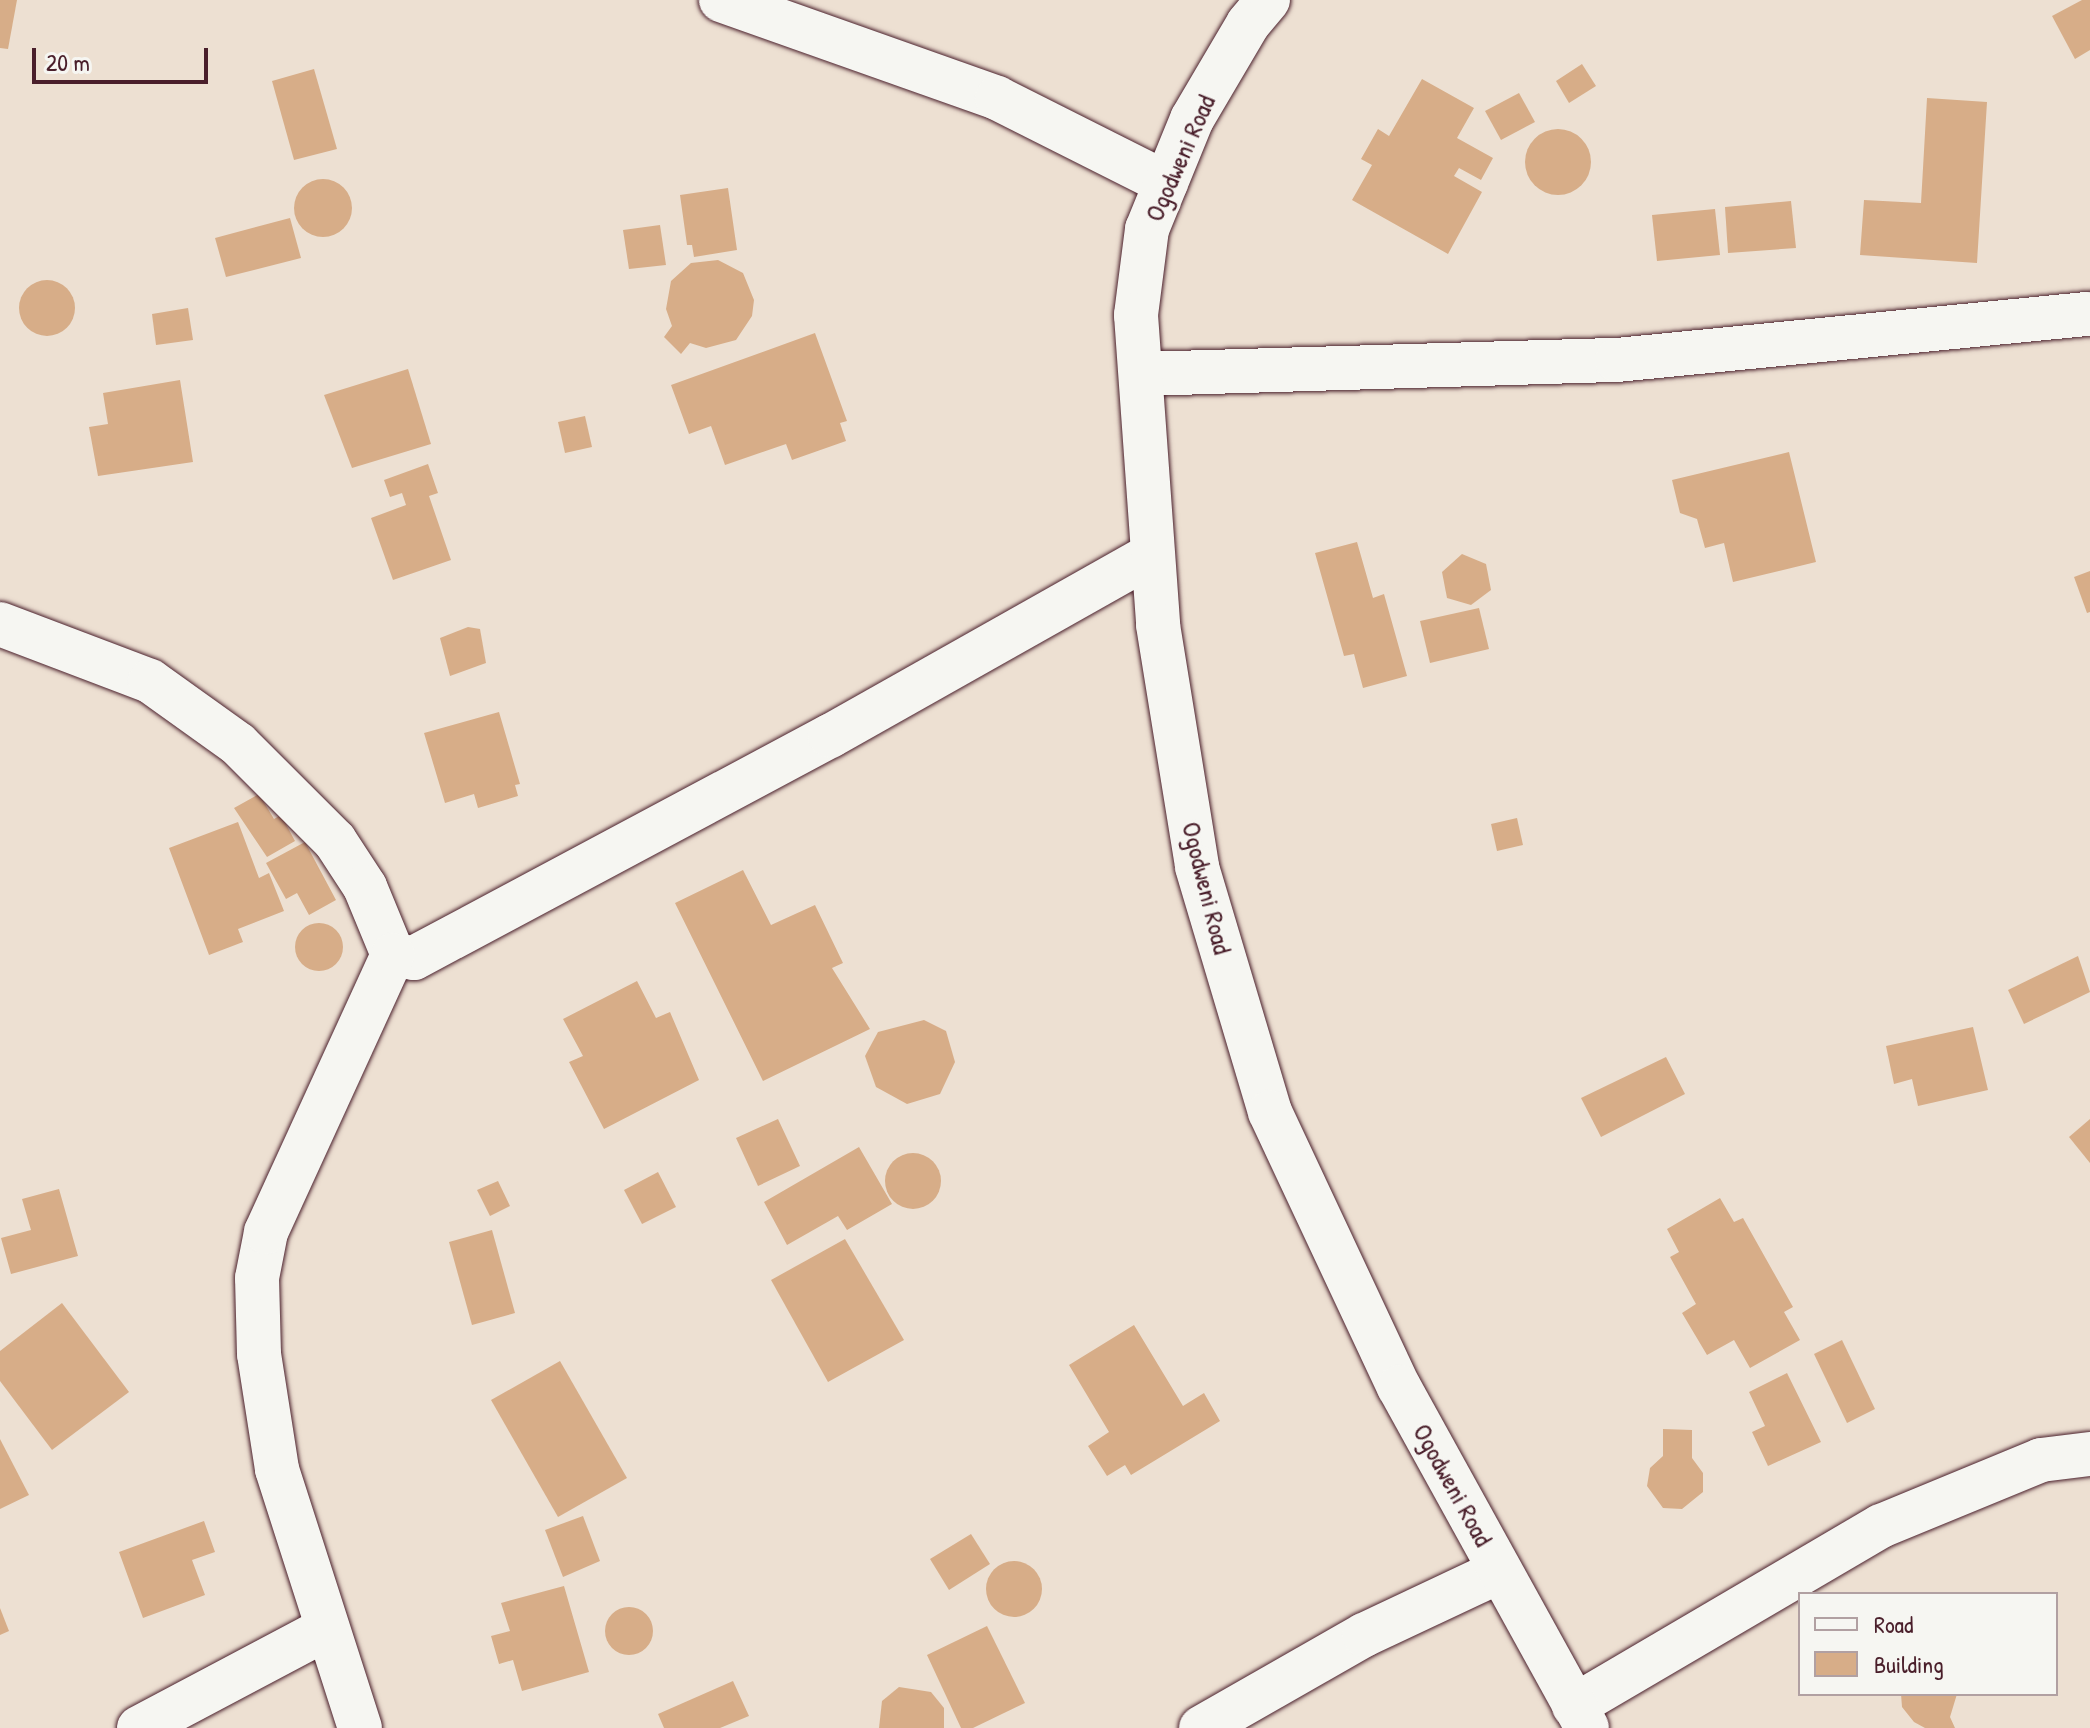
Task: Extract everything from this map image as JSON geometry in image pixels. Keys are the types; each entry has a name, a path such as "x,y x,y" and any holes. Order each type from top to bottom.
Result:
{"street":[{"path":"721,0 997,98 1166,183"},
{"name":"Ogodweni Road","path":"1268,0 1248,24 1192,119 1147,229 1136,315 1151,555 1197,867 1270,1112 1399,1387 1580,1717"},
{"path":"1141,374 1617,360 2090,314"},
{"path":"393,955 414,958 830,736 1151,555"},
{"path":"0,624 150,681 238,744 335,841 365,887 393,955 266,1232 257,1278 259,1354 277,1469 360,1728"},
{"path":"1580,1717 1881,1526 2041,1460 2090,1454"},
{"path":"1201,1728 1364,1635 1500,1571"},
{"path":"139,1728 326,1629"}],"building":[{"path":"0,0 17,0 8,49 0,48"},
{"path":"2082,0 2090,0 2090,50 2075,59 2052,16"},
{"path":"1582,64 1596,86 1569,103 1556,81"},
{"path":"314,69 337,149 294,160 272,81"},
{"path":"1422,79 1474,108 1457,138 1493,158 1481,180 1459,168 1454,176 1482,192 1448,254 1352,200 1372,165 1361,159 1378,129 1389,136"},
{"path":"1519,93 1535,122 1501,140 1485,111"},
{"path":"1927,98 1987,102 1977,263 1860,255 1864,200 1921,203"},
{"path":"1558,129 1571,131 1581,139 1589,149 1589,175 1581,185 1571,193 1558,195 1545,193 1535,185 1527,175 1525,162 1527,149 1535,139 1545,131"},
{"path":"323,179 344,187 352,208 344,229 323,237 302,229 294,208 302,187"},
{"path":"728,188 737,250 694,257 692,245 687,245 680,195"},
{"path":"1791,201 1796,248 1728,253 1725,207"},
{"path":"1715,209 1720,255 1657,261 1652,215"},
{"path":"290,218 301,258 226,277 215,238"},
{"path":"660,225 666,265 629,269 623,230"},
{"path":"718,260 743,273 754,300 752,316 736,340 706,348 690,343 681,354 664,337 672,326 666,309 671,281 691,263"},
{"path":"47,280 67,288 75,308 67,328 47,336 27,328 19,308 27,288"},
{"path":"188,308 193,340 156,345 152,314"},
{"path":"815,333 847,421 840,423 846,441 792,460 786,444 725,465 711,426 689,434 671,385"},
{"path":"408,369 431,444 352,468 324,395"},
{"path":"180,380 193,462 98,476 89,427 108,424 103,393"},
{"path":"585,416 592,447 565,453 558,422"},
{"path":"1789,452 1816,562 1733,582 1724,543 1705,548 1697,519 1680,513 1672,480"},
{"path":"428,464 438,493 429,496 451,560 393,580 371,518 406,505 402,493 390,497 384,480"},
{"path":"1357,542 1373,598 1384,594 1407,676 1363,688 1354,654 1344,656 1315,553"},
{"path":"1462,554 1486,564 1491,590 1471,605 1447,598 1442,572"},
{"path":"2090,571 2090,612 2087,613 2074,577"},
{"path":"1479,608 1489,649 1430,663 1420,621"},
{"path":"468,627 480,629 486,663 450,676 440,638"},
{"path":"499,712 520,784 515,785 518,796 478,808 474,794 445,803 424,733"},
{"path":"259,794 274,819 281,815 295,841 267,857 234,808"},
{"path":"1517,818 1523,845 1497,851 1491,824"},
{"path":"238,822 259,878 269,873 284,911 238,929 243,942 209,955 169,848"},
{"path":"305,842 336,900 309,915 297,893 286,899 266,863"},
{"path":"743,870 771,925 815,905 843,963 832,968 870,1029 763,1081 675,903"},
{"path":"319,923 336,930 343,947 336,964 319,971 302,964 295,947 302,930"},
{"path":"2078,956 2090,992 2024,1024 2008,990"},
{"path":"637,981 656,1018 670,1012 699,1080 604,1129 569,1062 583,1056 563,1019"},
{"path":"924,1020 946,1031 955,1062 940,1094 907,1104 876,1087 865,1056 878,1032"},
{"path":"1973,1027 1988,1090 1918,1106 1912,1079 1894,1084 1886,1046"},
{"path":"1666,1057 1685,1094 1601,1137 1581,1098"},
{"path":"778,1119 800,1166 758,1186 736,1138"},
{"path":"2090,1119 2090,1163 2069,1137"},
{"path":"859,1147 892,1204 847,1230 838,1216 787,1245 764,1202"},
{"path":"913,1153 933,1161 941,1181 933,1201 913,1209 893,1201 885,1181 893,1161"},
{"path":"658,1172 676,1207 642,1224 624,1190"},
{"path":"498,1181 510,1206 490,1216 477,1190"},
{"path":"59,1189 78,1256 11,1274 1,1238 31,1230 22,1199"},
{"path":"1720,1198 1734,1222 1743,1218 1793,1307 1784,1312 1800,1340 1750,1368 1734,1340 1707,1355 1682,1313 1696,1304 1670,1257 1679,1252 1667,1229"},
{"path":"492,1230 515,1313 472,1325 449,1242"},
{"path":"845,1239 904,1340 828,1382 771,1280"},
{"path":"62,1303 129,1392 52,1450 0,1381 0,1351"},
{"path":"1134,1325 1183,1406 1204,1393 1220,1421 1131,1475 1125,1465 1107,1476 1088,1446 1109,1432 1069,1365"},
{"path":"1842,1340 1875,1409 1847,1423 1814,1354"},
{"path":"560,1361 627,1478 558,1517 491,1400"},
{"path":"1787,1373 1821,1442 1768,1466 1752,1432 1765,1426 1749,1392"},
{"path":"1663,1429 1692,1430 1692,1458 1703,1473 1703,1492 1682,1509 1663,1508 1647,1486 1650,1468 1663,1456"},
{"path":"0,1439 29,1495 0,1509"},
{"path":"583,1516 600,1561 563,1577 545,1530"},
{"path":"204,1521 215,1552 192,1560 205,1595 143,1618 119,1552"},
{"path":"971,1534 990,1564 949,1590 930,1559"},
{"path":"1014,1561 1034,1569 1042,1589 1034,1609 1014,1617 994,1609 986,1589 994,1569"},
{"path":"564,1586 589,1672 522,1691 513,1660 499,1664 491,1636 510,1631 501,1603"},
{"path":"629,1607 646,1614 653,1631 646,1648 629,1655 612,1648 605,1631 612,1614"},
{"path":"0,1608 9,1631 0,1635"},
{"path":"987,1626 1025,1703 973,1728 961,1728 927,1655"},
{"path":"733,1681 749,1716 720,1728 664,1728 658,1714"},
{"path":"899,1687 931,1692 944,1708 944,1728 879,1728 882,1701"},
{"path":"1901,1696 1956,1696 1950,1717 1955,1728 1925,1728 1914,1722 1902,1707"}]}
